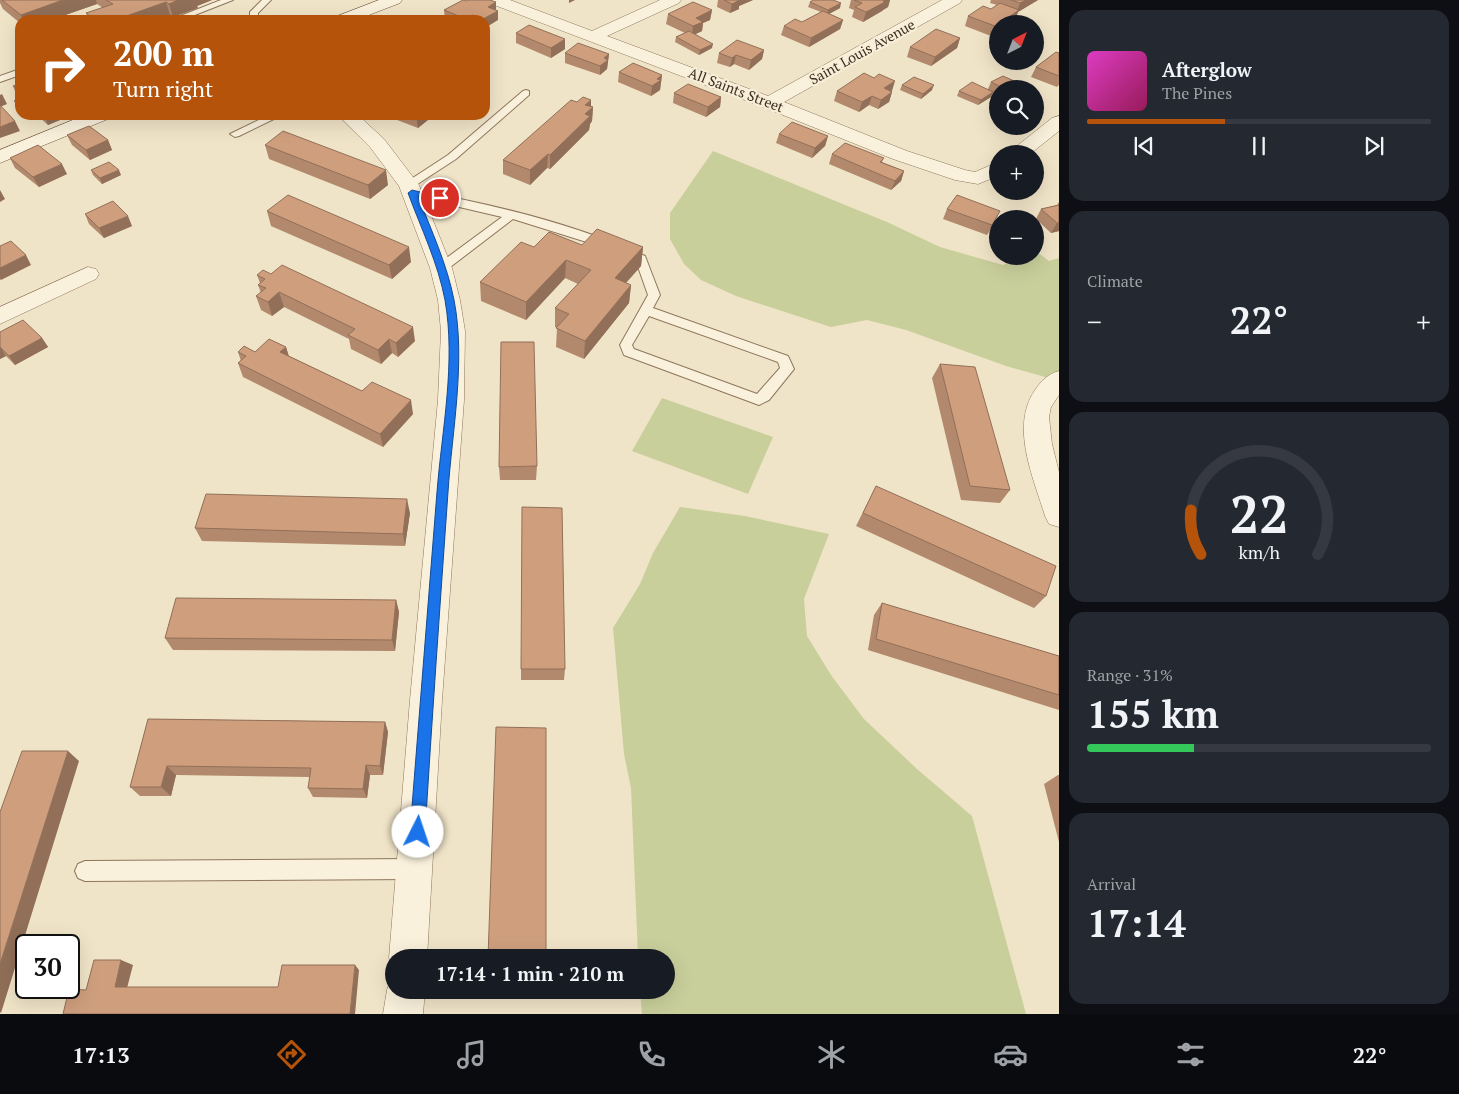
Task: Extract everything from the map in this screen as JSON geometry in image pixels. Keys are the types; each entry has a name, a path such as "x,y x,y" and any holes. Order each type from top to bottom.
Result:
{"street":[{"path":"360,15 394,0"},
{"name":"All Saints Street","path":"495,0 594,36 900,155 962,176 978,178 989,172"},
{"path":"594,36 673,0"},
{"name":"Saint Louis Avenue","path":"769,103 954,0"},
{"path":"0,157 89,120"},
{"path":"353,120 378,142 411,189 441,268 449,300 453,331 452,400 426,700 409,949"},
{"path":"1029,145 1059,122"},
{"path":"0,316 88,274"},
{"path":"1059,380 1047,390 1037,408 1037,432 1055,492 1059,516"},
{"path":"404,1014 405,999"}],"lane":[{"path":"188,15 229,0"},
{"path":"254,15 254,12 268,0"},
{"path":"0,79 15,74"},
{"path":"411,189 452,157 526,93"},
{"path":"235,134 266,120"},
{"path":"411,189 614,246 641,260 654,295 626,345 629,352 759,400 787,369 783,359 646,310"},
{"path":"441,268 510,216"},
{"path":"85,871 415,869"}],"green space":[{"path":"713,151 887,222 940,247 989,261 989,265 1044,265 1044,257 1049,261 1059,258 1059,381 1006,366 906,330 867,320 831,327 736,296 701,280 684,264 670,239 670,213"},
{"path":"662,398 773,437 748,494 632,451"},
{"path":"680,507 745,516 829,534 804,599 807,636 831,675 864,719 917,769 972,816 1026,1014 642,1014 641,999 675,999 675,949 638,949 631,788 624,754 613,628 640,584 653,553"}],"building":[{"path":"2,0 63,0 21,15"},
{"path":"106,0 178,0 169,4 166,2 129,15 89,15 86,13 113,4"},
{"path":"463,0 490,0 496,2 488,7 498,11 490,15 456,15 444,10"},
{"path":"724,0 740,0 732,4"},
{"path":"813,0 833,0 841,3 828,10 810,2"},
{"path":"854,0 886,0 866,12 855,7 862,3"},
{"path":"1011,0 1026,0 1020,3"},
{"path":"693,2 712,10 696,18 703,22 693,26 668,14"},
{"path":"1000,3 1019,10 1012,15 989,15 989,24 968,16 983,6 991,9"},
{"path":"823,11 843,20 811,38 784,26 795,19 802,22"},
{"path":"529,25 565,39 551,48 516,33"},
{"path":"936,29 960,38 935,57 910,47"},
{"path":"689,31 713,44 700,50 676,37"},
{"path":"737,40 764,50 751,60 736,55 732,58 719,53"},
{"path":"578,43 609,54 604,58 608,60 600,66 565,53"},
{"path":"1056,52 1059,53 1059,76 1044,70 1044,61"},
{"path":"633,63 662,75 657,79 661,80 652,86 619,72"},
{"path":"864,73 874,78 879,74 895,81 884,88 892,92 881,100 872,96 862,102 837,91"},
{"path":"1003,76 1012,80 995,80"},
{"path":"914,77 934,85 923,94 902,85"},
{"path":"972,82 989,90 989,95 981,100 959,91"},
{"path":"688,84 721,97 708,107 674,93"},
{"path":"583,97 591,100 585,105 593,107 585,114 590,116 550,155 548,154 530,170 503,160 571,100 577,102"},
{"path":"0,105 15,121 0,127"},
{"path":"792,122 828,136 815,148 779,134"},
{"path":"89,126 108,140 86,150 67,135"},
{"path":"283,131 386,170 368,185 265,145"},
{"path":"845,143 884,158 880,162 904,171 895,181 832,154"},
{"path":"38,145 62,164 33,177 10,158"},
{"path":"109,162 119,170 100,178 91,170"},
{"path":"288,195 409,247 389,265 267,211"},
{"path":"957,195 997,210 989,210 989,224 947,209"},
{"path":"113,201 128,216 99,228 85,214"},
{"path":"1059,205 1059,223 1057,223 1041,209"},
{"path":"597,229 643,247 615,278 631,285 585,341 556,328 569,314 555,308 591,270 566,260 526,302 480,282 521,242 534,247 549,232 582,245"},
{"path":"11,241 26,255 0,268 0,246"},
{"path":"282,265 413,327 396,343 389,339 378,350 348,335 355,329 279,292 268,302 256,296 266,288 258,285 265,279 257,275 263,270 271,274"},
{"path":"23,320 42,338 9,356 0,347 0,332"},
{"path":"269,339 286,347 280,352 362,391 372,382 411,400 380,434 238,363 246,356 238,352 244,346 255,352"},
{"path":"501,342 534,342 537,466 499,467"},
{"path":"940,364 975,367 1010,490 970,486"},
{"path":"876,486 1056,566 1046,596 863,513"},
{"path":"206,494 407,499 403,534 195,528"},
{"path":"522,507 562,508 565,669 521,669"},
{"path":"176,598 396,600 392,640 165,638"},
{"path":"882,603 1059,656 1059,695 876,639"},
{"path":"148,719 385,722 380,766 366,765 363,789 308,788 311,768 167,766 161,787 130,787"},
{"path":"496,727 546,728 546,949 488,949"},
{"path":"22,751 68,751 0,964 0,812"},
{"path":"94,960 121,960 115,987 278,987 282,965 355,965 350,1014 63,1014 67,999 80,999 80,990 86,990"}],"route":[{"path":"418,832 426,700 452,400 453,331 449,300 441,268 412,193 440,198"}]}
